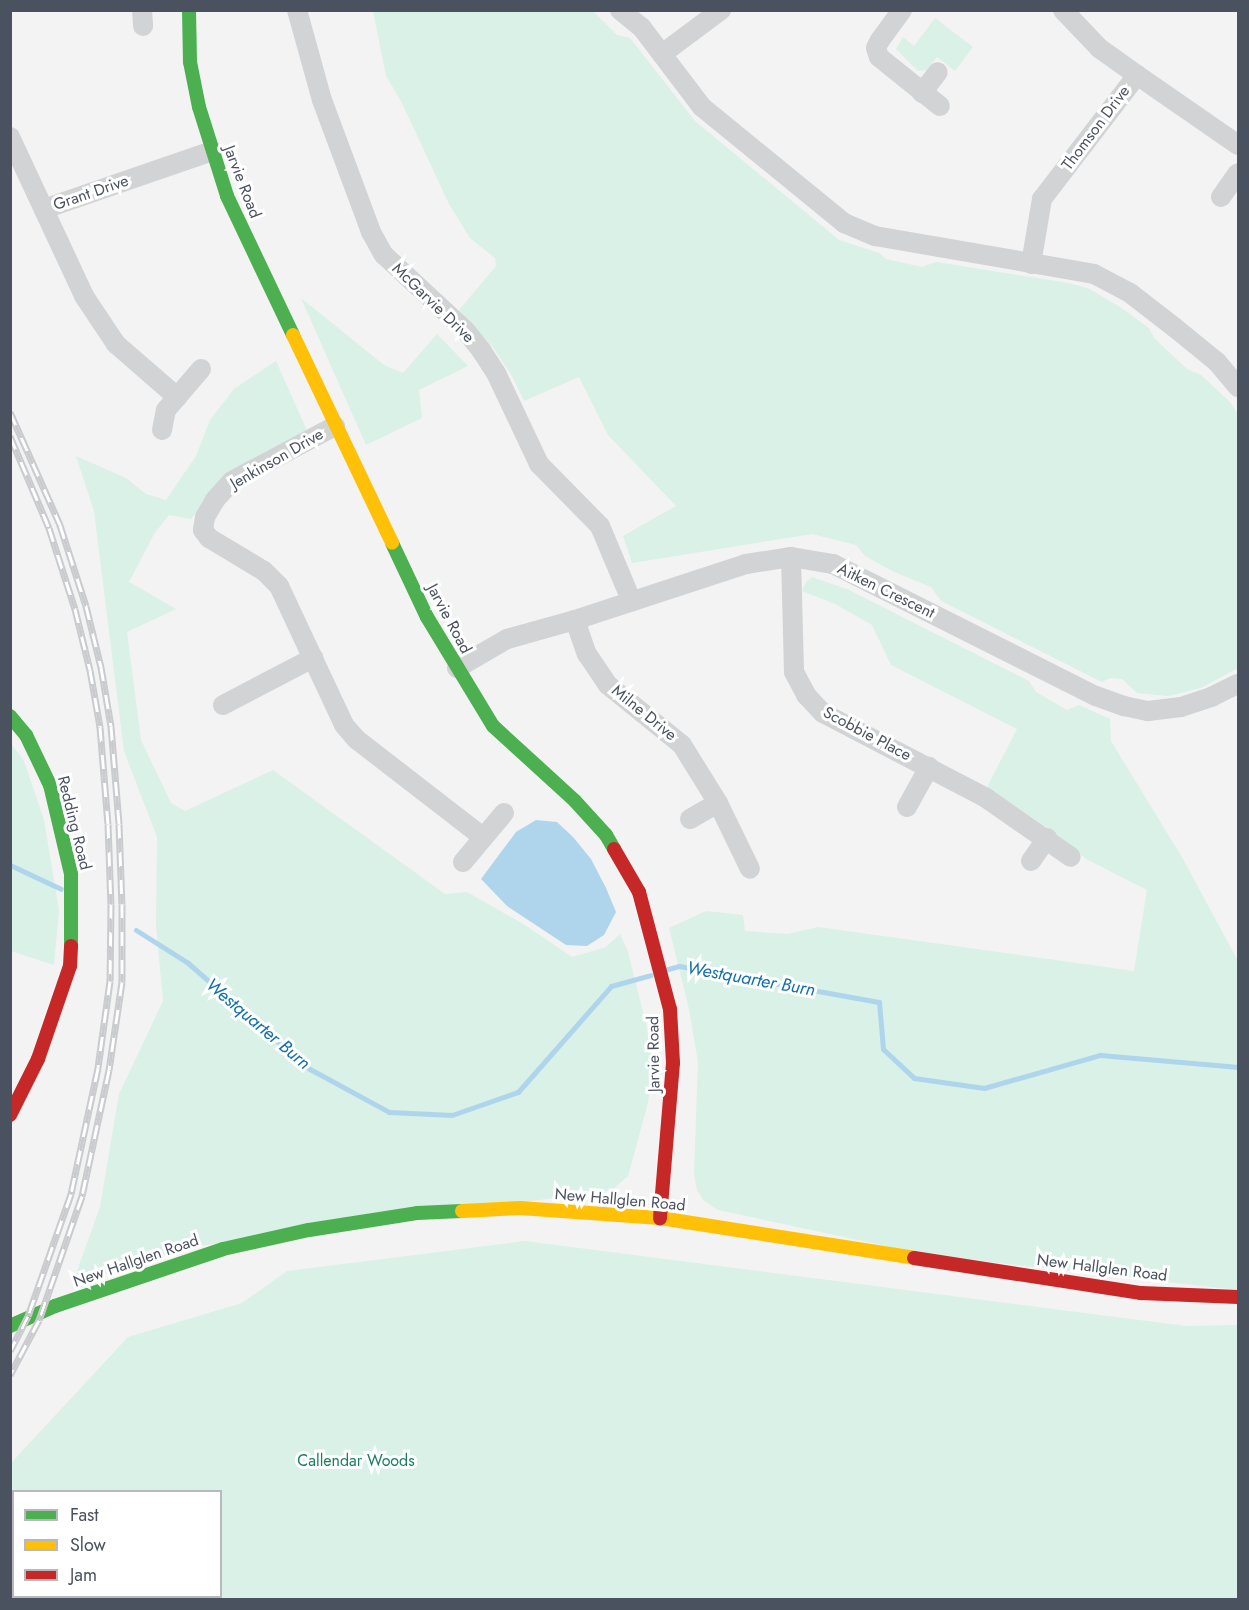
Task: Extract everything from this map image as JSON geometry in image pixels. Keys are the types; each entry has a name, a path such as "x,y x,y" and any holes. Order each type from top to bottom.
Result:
{"street":[{"name":"Jarvie Road","path":"189,10 190,62 212,151 228,196 427,617 493,726 575,801 606,835 639,892 670,1009 673,1063 660,1218"},
{"name":"McGarvie Drive","path":"297,10 322,100 371,232 384,255 465,330 482,350 496,373 539,464 600,526 632,602"},
{"path":"620,10 642,28 702,107 844,223 875,236 1094,274 1130,293 1217,362 1239,387"},
{"path":"662,54 721,10"},
{"path":"902,10 876,48 883,63 940,106"},
{"path":"1063,10 1099,48 1137,75"},
{"path":"922,93 938,72"},
{"name":"Thomson Drive","path":"1031,264 1042,199 1137,75 1239,145"},
{"name":"Grant Drive","path":"10,137 44,208 212,151"},
{"path":"1221,197 1239,173"},
{"path":"44,208 84,296 116,344 177,397"},
{"path":"162,430 166,410 201,369"},
{"name":"Jenkinson Drive","path":"335,426 232,481 215,500 205,517 203,530 209,538 264,571 279,586 344,725 356,739 483,837"},
{"name":"Aitken Crescent","path":"457,668 507,639 575,620 746,564 791,556 833,564 1096,696 1124,706 1148,711 1181,707 1239,684"},
{"name":"Scobbie Place","path":"791,556 794,672 806,695 823,713 986,798 1047,838 1071,857"},
{"name":"Milne Drive","path":"575,620 587,654 608,685 682,745 718,803 750,869"},
{"path":"223,705 313,657"},
{"name":"Redding Road","path":"10,716 26,735 50,785 71,874 72,904 70,966 38,1059 10,1115"},
{"name":"Scobbie Place","path":"907,807 929,767"},
{"path":"690,819 718,803"},
{"path":"463,862 504,813"},
{"path":"1030,861 1047,838"},
{"name":"New Hallglen Road","path":"10,1326 55,1306 223,1249 309,1230 417,1214 520,1208 660,1218 1141,1293 1239,1297"}],"green space":[{"path":"373,11 593,11 617,35 630,38 695,121 839,240 879,253 886,259 922,267 936,262 1069,283 1090,289 1149,328 1154,338 1187,369 1201,375 1230,402 1238,414 1238,668 1201,688 1169,696 1137,693 1122,679 1110,678 1102,682 941,601 931,587 892,571 865,556 856,545 812,534 632,563 623,536 676,506 608,435 579,377 524,401 512,376 492,346 459,310 496,266 495,258 470,238 449,204 401,101 386,76"},
{"path":"935,18 973,47 955,71 937,57 926,70 918,71 896,49 903,37 914,46"},
{"path":"301,298 384,365 403,373 437,334 468,366 419,390 422,418 366,445"},
{"path":"276,361 308,433 210,494 191,519 169,515 154,534 129,582 176,609 127,632 141,740 171,803 185,811 273,770 445,894 467,892 525,925 572,957 606,947 620,934 628,952 646,1024 653,1066 648,1103 628,1176 612,1190 185,1248 72,1285 100,1207 119,1094 163,1001 156,925 157,837 124,751 94,511 76,456 126,478 146,494 166,500 196,456 210,420 234,389"},
{"path":"812,577 849,590 1029,681 1036,692 1067,710 1079,705 1110,719 1111,741 1183,859 1238,961 1238,1290 928,1255 718,1210 704,1201 697,1190 694,1174 698,1062 689,1009 669,928 706,911 743,915 745,931 788,934 818,927 1134,971 1147,890 1086,859 1052,831 987,787 1017,729 891,665 872,625 835,604 802,591 806,582"},
{"path":"10,742 24,761 44,820 59,910 54,965 11,951"},
{"name":"Callendar Woods","path":"525,1241 1186,1326 1238,1325 1238,1599 11,1599 11,1463 128,1337 242,1303 287,1271"}],"water":[{"path":"536,820 557,822 573,837 591,859 616,912 604,935 587,946 566,945 507,906 481,879 516,832"}],"waterway":[{"name":"Westquarter Burn","path":"10,865 61,889"},
{"name":"Westquarter Burn","path":"136,930 188,963 308,1068 389,1112 452,1115 518,1092 611,986 651,975"},
{"name":"Westquarter Burn","path":"668,969 679,966 879,1002 883,1049 914,1078 984,1088 1100,1055 1238,1067"}],"railway":[{"path":"10,412 60,525 86,606 101,667 111,726 119,824 122,904 122,982 109,1070 82,1196 39,1320 10,1375"},
{"path":"10,436 49,528 75,609 90,670 100,727 108,824 111,904 110,981 98,1068 71,1194 28,1316 10,1351"}],"traffic: fast":[{"path":"189,10 190,62 199,107 227,196 293,335"},
{"path":"392,543 427,617 493,726 575,801 606,835 614,849"},
{"path":"10,716 26,735 50,785 71,874 71,946"},
{"path":"10,1326 55,1306 223,1249 309,1230 417,1213 462,1211"}],"traffic: slow":[{"path":"293,335 392,543"},
{"path":"462,1211 520,1208 660,1218 914,1258"}],"traffic: jam":[{"path":"614,849 639,892 670,1009 673,1063 660,1218"},
{"path":"10,1115 38,1059 70,966 71,946"},
{"path":"914,1258 1141,1293 1238,1297"}]}
